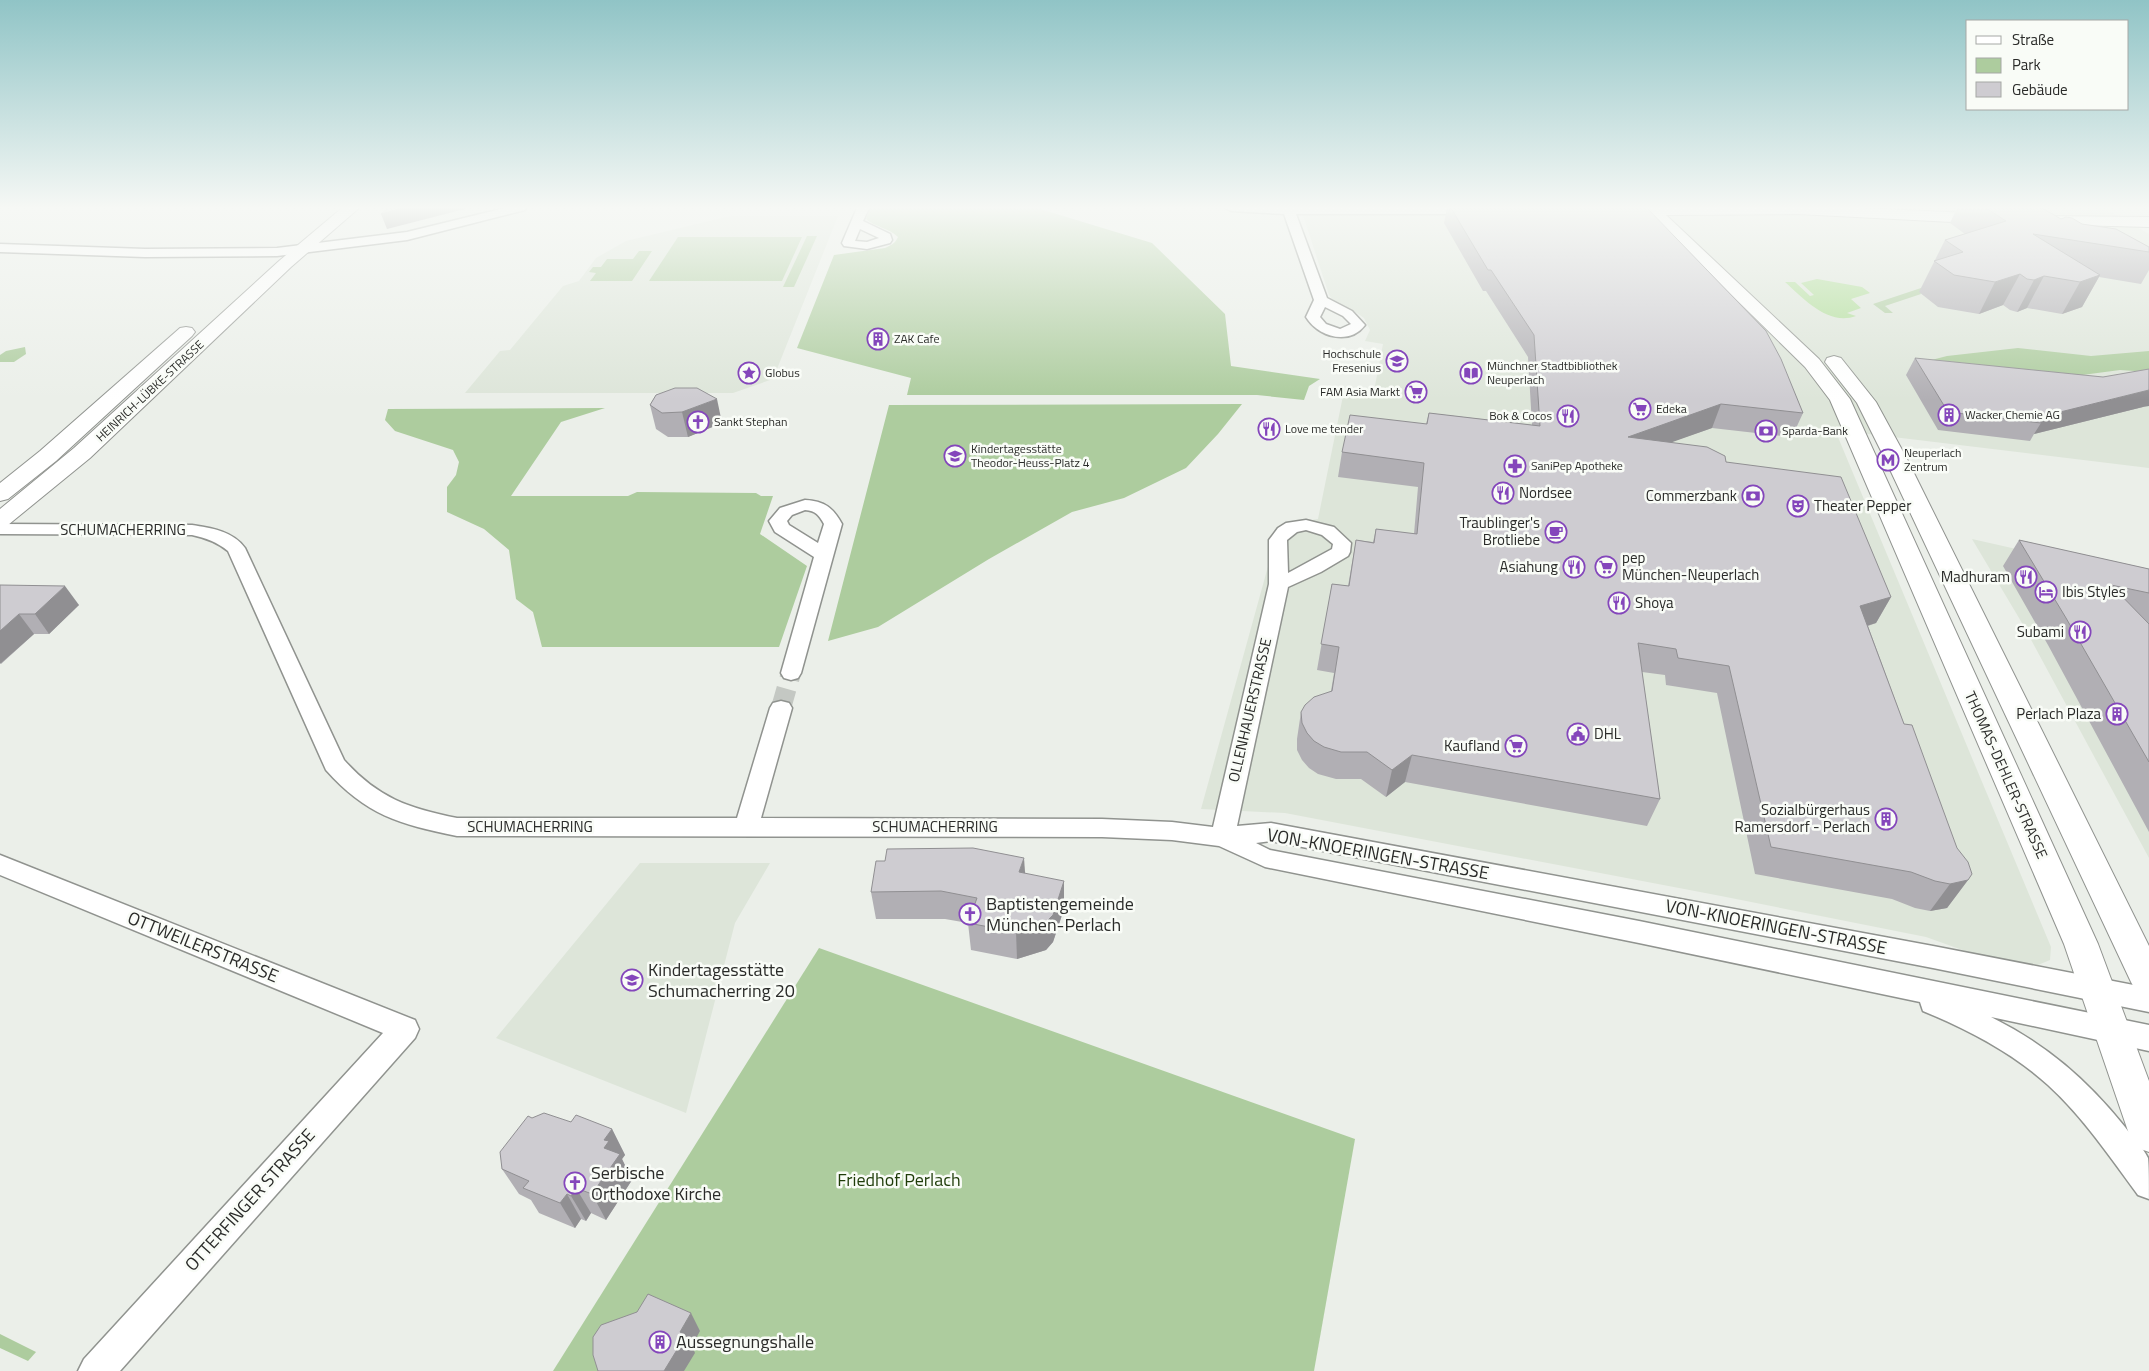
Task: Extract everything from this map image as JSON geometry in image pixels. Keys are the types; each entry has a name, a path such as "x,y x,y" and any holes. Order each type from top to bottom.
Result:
{"main road":[{"name":"HEINRICH-LÜBKE-STRASSE","path":"0,494 268,272"},
{"name":"HEINRICH-LÜBKE-STRASSE","path":"0,520 82,454 271,272"},
{"name":"THOMAS-DEHLER-STRASSE","path":"1713,272 1812,363 1830,383 1840,399 2081,944 2149,1134"},
{"path":"1739,272 1837,366 1866,402 1880,427 2149,982"},
{"path":"1849,422 1872,430 1880,427"}],"street":[{"path":"1310,272 1321,300"},
{"name":"SCHUMACHERRING","path":"0,529 171,529 210,533 226,540 236,548 334,764 350,784 372,802 403,814 456,826 1102,828 1223,837"},
{"path":"791,673 824,555"},
{"name":"OLLENHAUERSTRASSE","path":"1223,837 1279,584"},
{"path":"747,827 781,708"},
{"name":"VON-KNOERINGEN-STRASSE","path":"1223,837 1271,832 1933,956 2097,990"},
{"name":"VON-KNOERINGEN-STRASSE","path":"1223,837 1265,858 1639,932 2149,1038"},
{"name":"OTTWEILERSTRASSE","path":"0,865 405,1029"},
{"name":"VON-KNOERINGEN-STRASSE","path":"1870,981 1946,1008 2024,1050 2042,1062 2065,1081 2113,1135 2149,1184"},
{"path":"2097,990 2149,1000"},
{"name":"OTTERFINGER STRASSE","path":"96,1371 405,1029"}],"shaded area":[{"path":"586,272 816,272 773,379 733,393 465,393 500,351 510,350 563,286 579,281"},
{"path":"1322,272 2149,272 2149,468 1835,430 2051,947 2050,960 2038,965 1982,957 1926,937 1285,813 1201,809 1272,552 1273,535 1282,525 1318,519 1343,396 1373,396 1383,344 1365,341 1370,330 1364,318 1351,309 1335,303 1329,295"},
{"path":"1817,279 1862,287 1870,293 1851,299 1861,308 1847,313 1856,316 1836,317 1826,314 1808,303 1785,282 1795,282 1810,296 1814,295 1801,283"},
{"name":"Perlach Plaza","path":"1972,539 2073,562 2149,585 2149,858 2022,623"},
{"name":"Kindertagesstätte Schumacherring 20","path":"640,863 770,863 735,923 686,1113 496,1038"}],"green space":[{"path":"589,272 638,272 632,281 590,281 596,273"},
{"path":"655,272 786,272 782,281 649,281"},
{"path":"790,272 801,272 794,287 783,287"},
{"path":"827,272 1182,272 1225,314 1231,366 1320,379 1309,386 1304,400 1257,395 907,395 911,378 797,348"},
{"path":"1930,285 1920,292 1921,294 1885,306 1893,313 1885,313 1873,304"},
{"path":"25,347 26,354 14,362 0,362 0,355 6,351"},
{"path":"2018,348 2091,356 2149,351 2149,372 2120,370 2067,377 1916,364 1947,356"},
{"path":"1242,404 1218,434 1186,468 1124,498 1072,512 989,559 878,627 828,641 889,405"},
{"path":"605,408 561,422 511,496 628,496 637,492 756,493 761,496 773,496 760,534 807,566 779,647 542,647 533,612 516,599 509,550 484,529 447,512 447,487 456,475 459,462 453,450 395,431 385,420 388,409"},
{"name":"Friedhof Perlach","path":"819,948 1355,1139 1314,1371 553,1371"},
{"path":"0,1334 36,1352 28,1361 0,1348"}],"building":[{"name":"pep München-Neuperlach","path":"1492,272 1709,272 1766,331 1781,359 1803,413 1721,404 1628,437 1707,447 1725,456 1726,462 1841,477 1891,597 1860,606 1904,724 1912,725 1957,848 1968,862 1972,874 1968,880 1950,884 1935,881 1911,872 1771,847 1729,666 1678,658 1676,649 1638,643 1660,799 1412,755 1392,770 1367,752 1341,752 1324,747 1314,741 1307,733 1302,723 1301,712 1305,705 1314,697 1332,691 1339,647 1321,644 1332,584 1349,586 1356,540 1374,543 1376,529 1417,534 1424,463 1342,452 1350,415 1427,424 1429,413 1540,426 1534,335"},
{"path":"1950,272 2095,272 2100,275 2080,282 2044,276 2034,280 2027,279 2020,274 1995,282 1954,275"},
{"path":"1915,358 2103,377 2149,369 2149,390 2040,417 2041,423 1948,412"},
{"path":"675,388 697,388 717,399 682,412 662,413 650,405 656,395"},
{"path":"2019,540 2149,569 2149,593 2111,585 2149,624 2149,762 2066,618"},
{"path":"0,585 65,586 35,614 19,614 0,631"},
{"path":"973,848 1024,858 1019,872 1064,881 1053,915 1045,923 1016,932 968,923 977,898 941,891 871,892 876,861 885,861 887,849"},
{"path":"544,1113 571,1122 576,1115 612,1129 604,1140 609,1141 604,1148 620,1154 592,1194 576,1188 571,1196 567,1194 560,1203 523,1188 529,1181 502,1169 500,1152 528,1116 532,1118"},
{"path":"648,1294 691,1313 680,1332 686,1335 664,1371 598,1371 593,1355 593,1337 601,1325 637,1312"}],"tunnel":[{"path":"781,708 791,673"}],"place":[{"name":"ZAK Cafe","path":"878,339"},
{"name":"Hochschule Fresenius","path":"1397,361"},
{"name":"Globus","path":"749,373"},
{"name":"Münchner Stadtbibliothek Neuperlach","path":"1471,373"},
{"name":"FAM Asia Markt","path":"1416,392"},
{"name":"Edeka","path":"1640,409"},
{"name":"Wacker Chemie AG","path":"1949,415"},
{"name":"Bok & Cocos","path":"1568,416"},
{"name":"Sankt Stephan","path":"698,422"},
{"name":"Love me tender","path":"1269,429"},
{"name":"Sparda-Bank","path":"1766,431"},
{"name":"Kindertagesstätte Theodor-Heuss-Platz 4","path":"955,456"},
{"name":"Neuperlach Zentrum","path":"1888,460"},
{"name":"SaniPep Apotheke","path":"1515,466"},
{"name":"Nordsee","path":"1503,493"},
{"name":"Commerzbank","path":"1753,496"},
{"name":"Theater Pepper","path":"1798,506"},
{"name":"Traublinger's Brotliebe","path":"1556,532"},
{"name":"Asiahung","path":"1574,567"},
{"name":"pep München-Neuperlach","path":"1606,567"},
{"name":"Madhuram","path":"2026,577"},
{"name":"Ibis Styles","path":"2046,592"},
{"name":"Shoya","path":"1619,603"},
{"name":"Subami","path":"2080,632"},
{"name":"Perlach Plaza","path":"2117,714"},
{"name":"DHL","path":"1578,734"},
{"name":"Kaufland","path":"1516,746"},
{"name":"Sozialbürgerhaus Ramersdorf - Perlach","path":"1886,819"},
{"name":"Baptistengemeinde München-Perlach","path":"970,914"},
{"name":"Kindertagesstätte Schumacherring 20","path":"632,980"},
{"name":"Serbische Orthodoxe Kirche","path":"575,1183"},
{"name":"Aussegnungshalle","path":"660,1342"}]}
